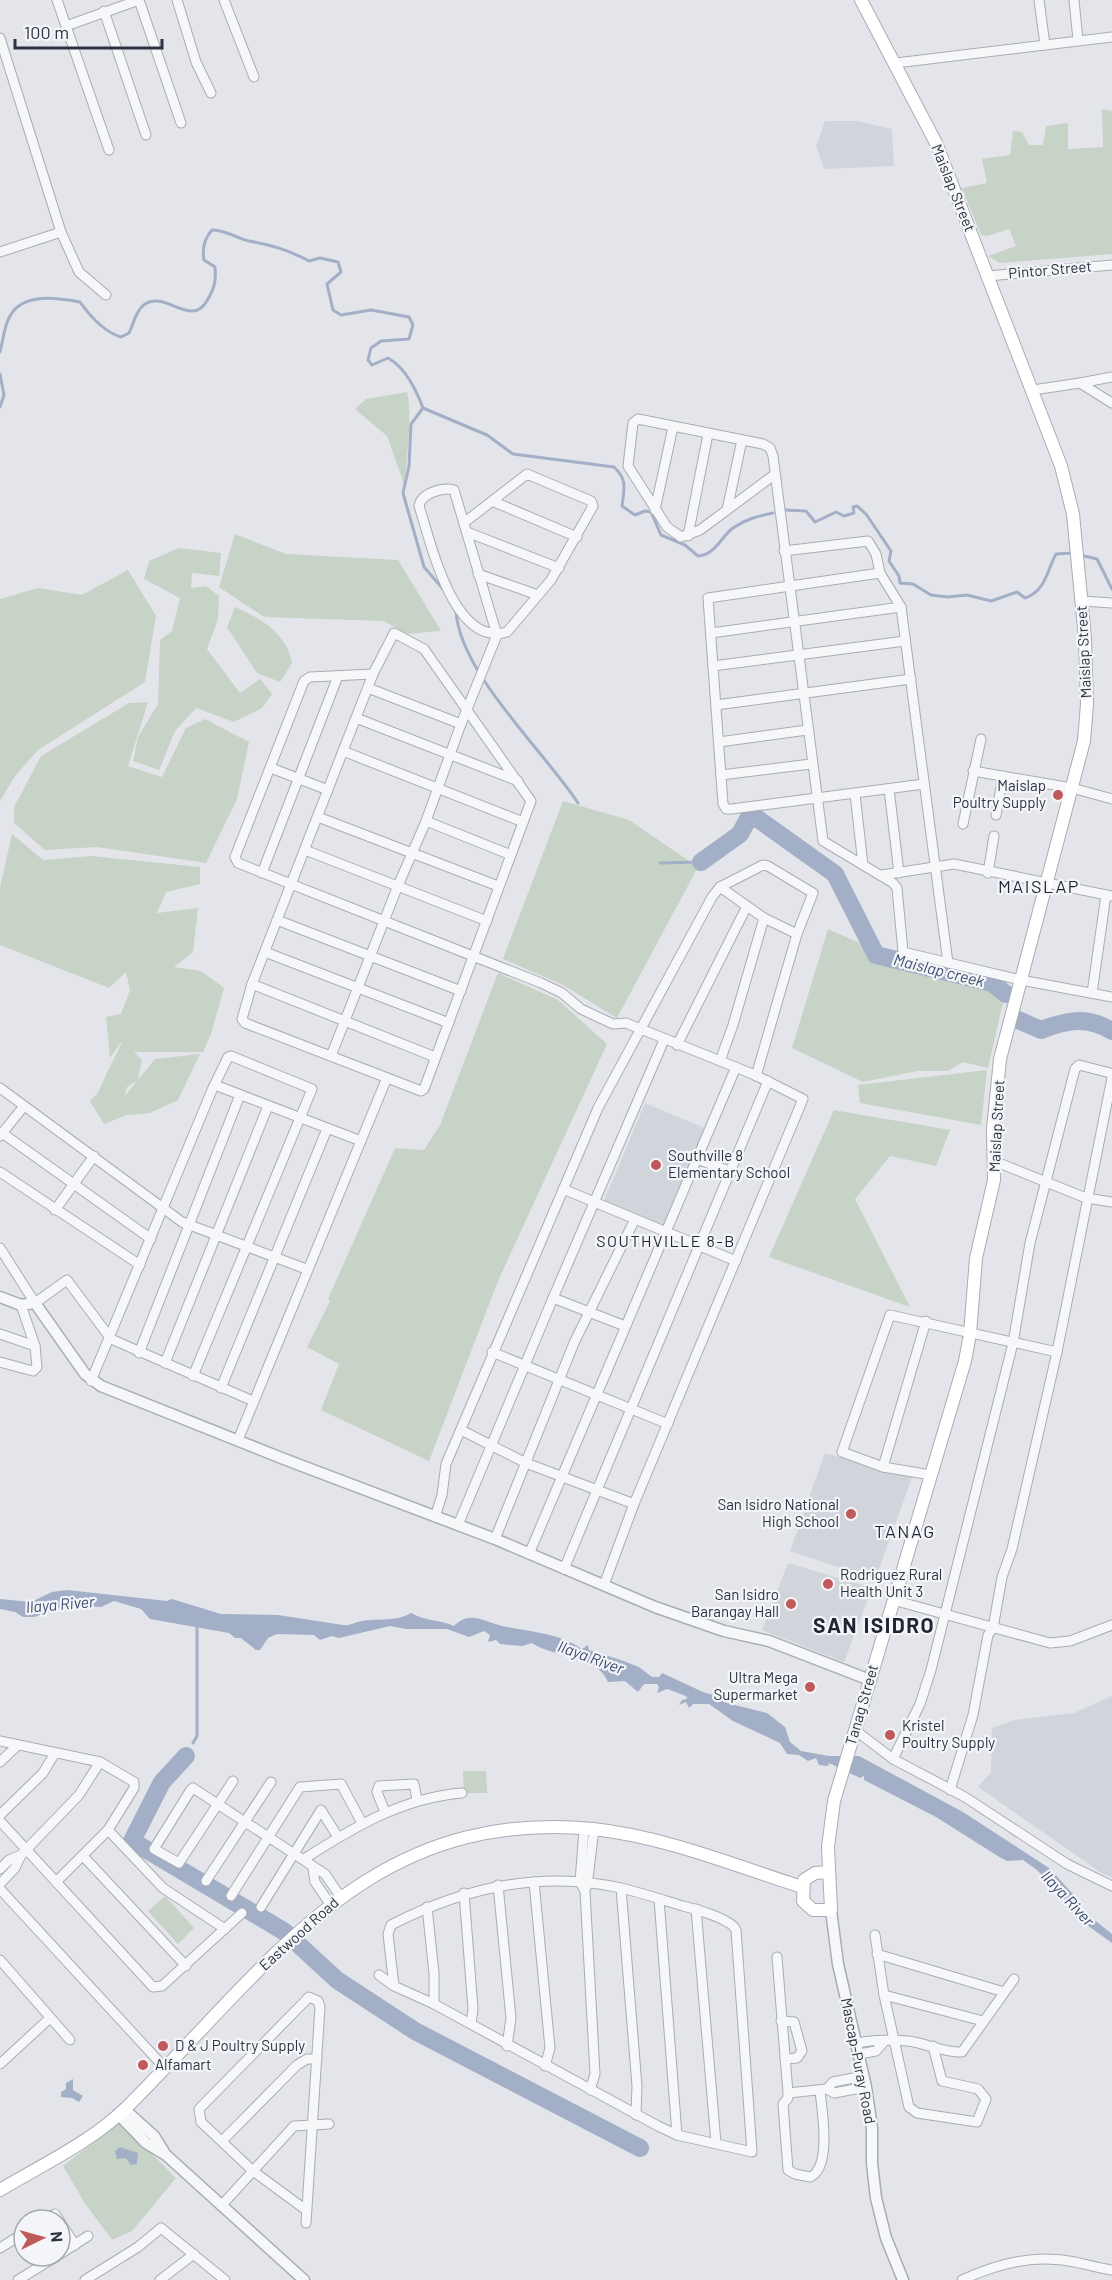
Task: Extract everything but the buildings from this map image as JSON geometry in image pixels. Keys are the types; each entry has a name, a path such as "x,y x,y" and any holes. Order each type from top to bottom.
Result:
{"main road":[{"name":"Maislap Street","path":"861,0 936,143 1033,390 1068,489 1082,601 1087,675 1086,722 1072,788 1000,1059 993,1130 994,1180 974,1273 970,1334"},
{"name":"Tanag Street","path":"831,1911 828,1830 838,1788 931,1475 970,1334"},
{"name":"Eastwood Road","path":"0,2190 84,2139 121,2111 282,1946 335,1900 388,1867 456,1841 507,1830 560,1827 589,1829 648,1839 802,1887"},
{"path":"828,1872 808,1876 802,1887 803,1900 807,1906 819,1912 831,1911"}],"street":[{"path":"57,0 108,150"},
{"path":"66,27 104,11 139,0 181,123"},
{"path":"177,0 196,62 211,93"},
{"path":"224,0 254,77"},
{"path":"1039,0 1046,45"},
{"path":"1074,0 1078,40"},
{"path":"104,11 146,135"},
{"path":"896,63 1112,37"},
{"path":"0,38 61,232 79,272 106,295"},
{"path":"0,252 61,232"},
{"name":"Pintor Street","path":"988,276 1112,265"},
{"path":"1033,390 1112,377"},
{"path":"1080,383 1112,403"},
{"path":"774,475 728,510 687,536 675,535 655,510 628,465 633,423 638,419 742,440 770,448 774,456 774,475 811,764 825,845 882,875 897,888 903,952 1021,980 1112,997"},
{"path":"655,510 673,427"},
{"path":"687,536 708,434"},
{"path":"728,510 742,440"},
{"path":"331,1056 343,1020 439,789 461,724 497,635 454,490 424,496 420,500 419,506 448,591 463,616 489,634 497,635 507,632 559,568 593,506 591,501 527,474 465,522"},
{"path":"492,501 577,537"},
{"path":"467,532 559,568"},
{"path":"784,551 868,541 876,554 880,573 901,608 948,963"},
{"path":"880,573 708,598 721,775 726,809 924,784"},
{"path":"478,574 538,595"},
{"path":"1082,601 1112,603"},
{"path":"711,633 901,608"},
{"path":"398,633 424,649 531,801 424,1089 421,1091 386,1080 245,1023 242,1014 373,675 390,636 398,633"},
{"path":"713,666 905,641"},
{"path":"373,675 310,677 304,681 272,768 235,857 238,863 473,955 562,993 581,1010 613,1024 626,1023 802,1096 803,1103 634,1504 604,1584"},
{"path":"262,873 338,676"},
{"path":"716,705 911,679"},
{"path":"368,688 461,724"},
{"path":"356,718 518,782"},
{"path":"719,742 807,730"},
{"path":"963,824 981,739"},
{"path":"343,751 523,822"},
{"path":"721,775 811,764"},
{"path":"272,768 328,790"},
{"path":"973,771 1072,788 1112,799"},
{"path":"996,815 1003,776"},
{"path":"889,789 899,873"},
{"path":"855,794 863,865"},
{"path":"318,817 498,886"},
{"path":"426,821 511,855"},
{"path":"988,873 994,836"},
{"path":"305,850 397,888 487,921"},
{"path":"882,875 954,864 988,873 1109,895 1092,993"},
{"path":"435,1517 442,1495 446,1464 598,1108 639,1028 712,897 720,887 763,865 813,893 797,934 756,1076"},
{"path":"720,887 764,918 797,934"},
{"path":"677,1045 747,906"},
{"path":"720,1061 734,1024 764,918"},
{"path":"277,920 461,991"},
{"path":"265,952 448,1023"},
{"path":"252,984 435,1057"},
{"path":"459,1525 552,1298 664,1040"},
{"path":"91,1381 111,1339 215,1085 228,1057 236,1056 312,1089 298,1118 193,1376"},
{"path":"893,1759 920,1704 944,1615 1013,1343 1030,1243 1044,1182 1076,1066 1110,1073 1112,1077 1057,1352 1012,1549 1002,1577 993,1628 988,1635 973,1715 950,1790"},
{"path":"529,1554 736,1067"},
{"path":"238,1440 306,1269 386,1080"},
{"path":"564,1569 732,1172 768,1081"},
{"path":"215,1085 361,1141"},
{"path":"0,1088 189,1225 217,1233 306,1269"},
{"path":"139,1353 240,1095"},
{"path":"24,1106 1,1135 74,1183 151,1239"},
{"path":"165,1363 268,1106"},
{"path":"221,1388 277,1256 327,1129"},
{"path":"55,1210 94,1156"},
{"path":"697,1158 732,1172"},
{"path":"994,1161 1086,1198 1112,1202"},
{"path":"0,1172 140,1265"},
{"path":"563,1189 700,1248 736,1261"},
{"path":"495,1539 559,1379 635,1219"},
{"path":"0,1248 35,1303 91,1381 495,1539 678,1616 724,1631 769,1641 870,1680"},
{"path":"0,1297 21,1305 35,1303 67,1280 111,1339 253,1401"},
{"path":"552,1298 626,1326"},
{"path":"0,1362 33,1371 37,1367 34,1346 21,1305"},
{"path":"931,1475 883,1467 845,1455 841,1449 888,1318 896,1314 970,1334 1057,1352"},
{"path":"883,1467 926,1321"},
{"path":"0,1334 34,1346"},
{"path":"492,1352 668,1424"},
{"path":"461,1430 526,1463 634,1504"},
{"path":"893,1600 993,1628 1058,1643 1082,1637 1112,1625"},
{"path":"853,1736 965,1797 1067,1864 1112,1886"},
{"path":"0,1741 100,1762 135,1782 134,1788 108,1830 56,1882"},
{"path":"0,1762 18,1745"},
{"path":"0,1815 43,1773 55,1752"},
{"path":"100,1762 79,1795 24,1853 0,1887 164,2067"},
{"path":"233,1781 218,1803 179,1863 154,1849 193,1788 218,1803 304,1859 313,1869 315,1881 335,1900"},
{"path":"206,1881 271,1782"},
{"path":"231,1896 296,1791 305,1785 341,1784 362,1823"},
{"path":"385,1812 377,1791 379,1786 414,1784 417,1800"},
{"path":"304,1859 362,1823 385,1812 435,1795 462,1793"},
{"path":"261,1907 321,1810 338,1838"},
{"path":"0,1821 24,1853 56,1882 153,1988 162,1986 186,1966 242,1913"},
{"path":"589,1829 585,1885 595,2074 590,2090"},
{"path":"108,1830 164,1888 225,1929"},
{"path":"0,1869 9,1860 24,1853"},
{"path":"83,1856 186,1966"},
{"path":"534,1882 550,2048 545,2066"},
{"path":"379,1974 394,1986 434,2004 507,2046 677,2135 752,2152 736,1930 730,1923 696,1909 621,1888 534,1882 498,1885 464,1893 427,1907 388,1928 394,1986"},
{"path":"498,1885 511,2018 507,2046"},
{"path":"621,1888 637,2086 636,2115"},
{"path":"464,1893 474,2009 471,2024"},
{"path":"659,1899 677,2135"},
{"path":"427,1907 432,1948 434,2004"},
{"path":"696,1909 716,2143"},
{"name":"Mascap-Puray Road","path":"831,1911 838,1964 865,2081 872,2128 874,2187 886,2238 903,2280"},
{"path":"875,1935 884,1995 912,2111 978,2122 986,2099 978,2089 942,2081 933,2046"},
{"path":"877,1954 1004,1992"},
{"path":"777,1957 788,2096 783,2104 788,2170 795,2174 814,2177 824,2152 824,2090"},
{"path":"0,1960 70,2040"},
{"path":"858,2048 873,2040 883,2043 910,2041 962,2052 1014,1979"},
{"path":"884,1995 983,2021"},
{"path":"306,2210 253,2171 201,2122 199,2109 309,1997 318,2001 320,2007 306,2223"},
{"path":"0,2064 50,2018"},
{"path":"781,2021 794,2022 802,2051 797,2058 785,2059"},
{"path":"222,2141 301,2061 317,2059"},
{"path":"788,2096 824,2090 833,2082 865,2081"},
{"path":"121,2111 154,2136 166,2155 304,2280"},
{"path":"222,2205 294,2126 312,2123 328,2124"},
{"path":"85,2280 138,2247 161,2228 222,2279"},
{"path":"72,2247 88,2236"},
{"path":"72,2240 75,2245"},
{"path":"160,2280 194,2254"},
{"path":"962,2280 1013,2261 1032,2259 1074,2262 1112,2270"},
{"path":"18,2280 37,2268"}],"shaded area":[{"path":"825,121 858,121 892,129 894,166 824,169 816,146"},
{"name":"Southville 8 Elementary School","path":"645,1103 707,1129 668,1227 604,1201"},
{"name":"San Isidro National High School","path":"825,1453 912,1477 875,1580 790,1551"},
{"path":"788,1563 872,1588 844,1662 762,1630"},
{"path":"1112,1696 1112,1877 1103,1874 978,1787 991,1772 992,1728 1014,1720 1074,1713"}],"green space":[{"path":"1102,109 1112,111 1112,254 1000,263 988,256 1016,246 1009,229 987,236 981,235 962,188 987,183 982,159 1010,155 1013,131 1022,132 1029,145 1043,145 1046,126 1068,123 1068,149 1103,147"},
{"path":"407,392 409,425 405,487 387,436 355,409 366,399"},
{"path":"235,534 286,554 398,560 441,631 407,634 384,621 264,617 219,587"},
{"path":"179,548 221,553 219,576 192,573 191,588 206,586 219,596 218,619 207,649 240,693 260,679 272,694 262,708 234,722 196,708 175,731 159,770 133,761 138,737 158,704 160,640 172,631 180,598 144,579 149,561"},
{"path":"128,570 156,616 145,682 38,750 15,776 0,801 0,599 38,588 82,595"},
{"path":"235,607 263,622 284,643 292,663 280,682 257,673 227,627"},
{"path":"148,702 128,766 162,777 186,728 205,719 249,742 237,799 206,863 97,847 45,850 14,823 14,807 41,756 129,703"},
{"path":"563,801 629,820 698,867 617,1018 563,985 503,959"},
{"path":"12,834 43,860 92,856 200,867 200,884 166,892 157,913 198,908 193,952 174,967 201,971 224,988 211,1034 203,1052 134,1052 142,1060 138,1080 155,1059 200,1054 178,1100 150,1113 127,1115 104,1124 90,1101 97,1094 122,1042 124,1043 122,1041 110,1058 106,1017 121,1014 130,990 126,972 109,988 0,945 0,888","holes":["138,1080 125,1096 127,1087"]},
{"path":"828,929 907,964 978,978 1004,998 988,1068 963,1062 948,1071 917,1071 863,1082 792,1048"},
{"path":"498,973 558,1000 607,1044 498,1281 429,1461 321,1410 339,1364 307,1347 330,1301 328,1299 395,1148 424,1150 440,1125"},
{"path":"987,1070 981,1125 860,1103 858,1085"},
{"path":"834,1110 950,1130 936,1166 890,1156 855,1199 910,1307 769,1257"},
{"path":"463,1771 486,1771 487,1793 464,1793"},
{"path":"165,1896 194,1928 178,1944 148,1911"},
{"path":"120,2122 176,2178 132,2231 112,2240 84,2202 63,2166"}],"water":[{"name":"Ilaya River","path":"67,1590 167,1601 172,1599 221,1614 278,1615 343,1625 368,1620 399,1618 411,1613 421,1618 454,1626 463,1619 475,1618 502,1626 554,1636 582,1649 588,1645 589,1650 639,1667 652,1677 659,1677 662,1673 703,1692 723,1698 727,1703 767,1713 785,1727 790,1742 801,1751 829,1756 859,1756 963,1812 1049,1868 1074,1895 1082,1910 1112,1934 1112,1943 1073,1915 1070,1905 1037,1870 1023,1860 1007,1861 1001,1858 936,1817 864,1780 864,1776 860,1778 829,1763 828,1766 819,1765 816,1758 808,1761 799,1755 787,1754 780,1743 733,1721 709,1704 693,1704 689,1708 686,1702 679,1705 682,1700 687,1699 686,1696 667,1689 657,1693 659,1687 657,1684 644,1684 638,1692 625,1681 608,1682 602,1673 585,1661 552,1652 532,1643 522,1646 500,1644 496,1640 488,1642 490,1635 484,1631 469,1637 447,1629 406,1629 390,1626 320,1640 314,1635 277,1634 268,1638 260,1650 256,1650 241,1638 235,1638 229,1633 150,1619 141,1609 114,1601 101,1607 68,1605 34,1617 23,1617 15,1612 0,1609 0,1599 31,1602 52,1592"},
{"path":"73,2079 73,2090 83,2096 79,2102 72,2098 61,2097 61,2092 66,2089 66,2083"},
{"path":"120,2147 138,2153 137,2164 131,2165 126,2158 117,2159 115,2151"}],"waterway":[{"path":"0,352 10,316 16,308 32,300 52,298 80,302 103,327 121,337 129,333 142,307 153,301 187,311 202,308 212,291 215,276 215,267 204,260 204,244 212,230 222,231 244,240 280,248 309,261 320,258 338,262 341,272 327,284 333,310 341,315 371,310 409,317 413,325 409,339 381,341 371,348 368,360 372,365 388,358 394,362 410,380 423,408 487,435 513,454 614,467 623,481 622,506 635,515 645,511 651,512 661,535 685,545 698,556 709,553 728,532 738,525 752,518 773,513"},
{"path":"0,374 4,395 0,407"},
{"path":"423,408 411,424 409,466 403,493 424,567 443,589"},
{"path":"785,510 806,511 815,522 836,512 844,516 854,513 853,507 857,506 866,514 891,551 889,561 899,576 900,583 913,584 931,595 947,597 967,595 991,601 1017,592 1025,598 1032,595 1042,585 1056,554 1074,553"},
{"path":"1080,555 1097,559 1112,589"},
{"path":"456,610 460,634 471,659 505,710 578,803"},
{"name":"Maislap creek","path":"701,862 740,834 748,819 758,819 835,874 876,955 992,983 1006,994"},
{"path":"660,863 701,862"},
{"name":"Maislap creek","path":"1016,1019 1041,1030 1068,1022 1085,1021 1112,1031"},
{"path":"193,1743 197,1736 197,1626"},
{"path":"186,1756 162,1782 132,1841 285,1932"},
{"path":"299,1945 337,1980 415,2031 640,2148"}],"place":[{"name":"Maislap Poultry Supply","path":"1058,795"},
{"name":"Southville 8 Elementary School","path":"656,1165"},
{"name":"San Isidro National High School","path":"851,1514"},
{"name":"Rodriguez Rural Health Unit 3","path":"828,1584"},
{"name":"San Isidro Barangay Hall","path":"791,1604"},
{"name":"Ultra Mega Supermarket","path":"810,1687"},
{"name":"Kristel Poultry Supply","path":"890,1735"},
{"name":"D & J Poultry Supply","path":"163,2046"},
{"name":"Alfamart","path":"143,2065"}],"district":[{"name":"MAISLAP","path":"1039,887"},
{"name":"SOUTHVILLE 8-B","path":"666,1241"},
{"name":"TANAG","path":"905,1532"},
{"name":"SAN ISIDRO","path":"874,1626"}]}
